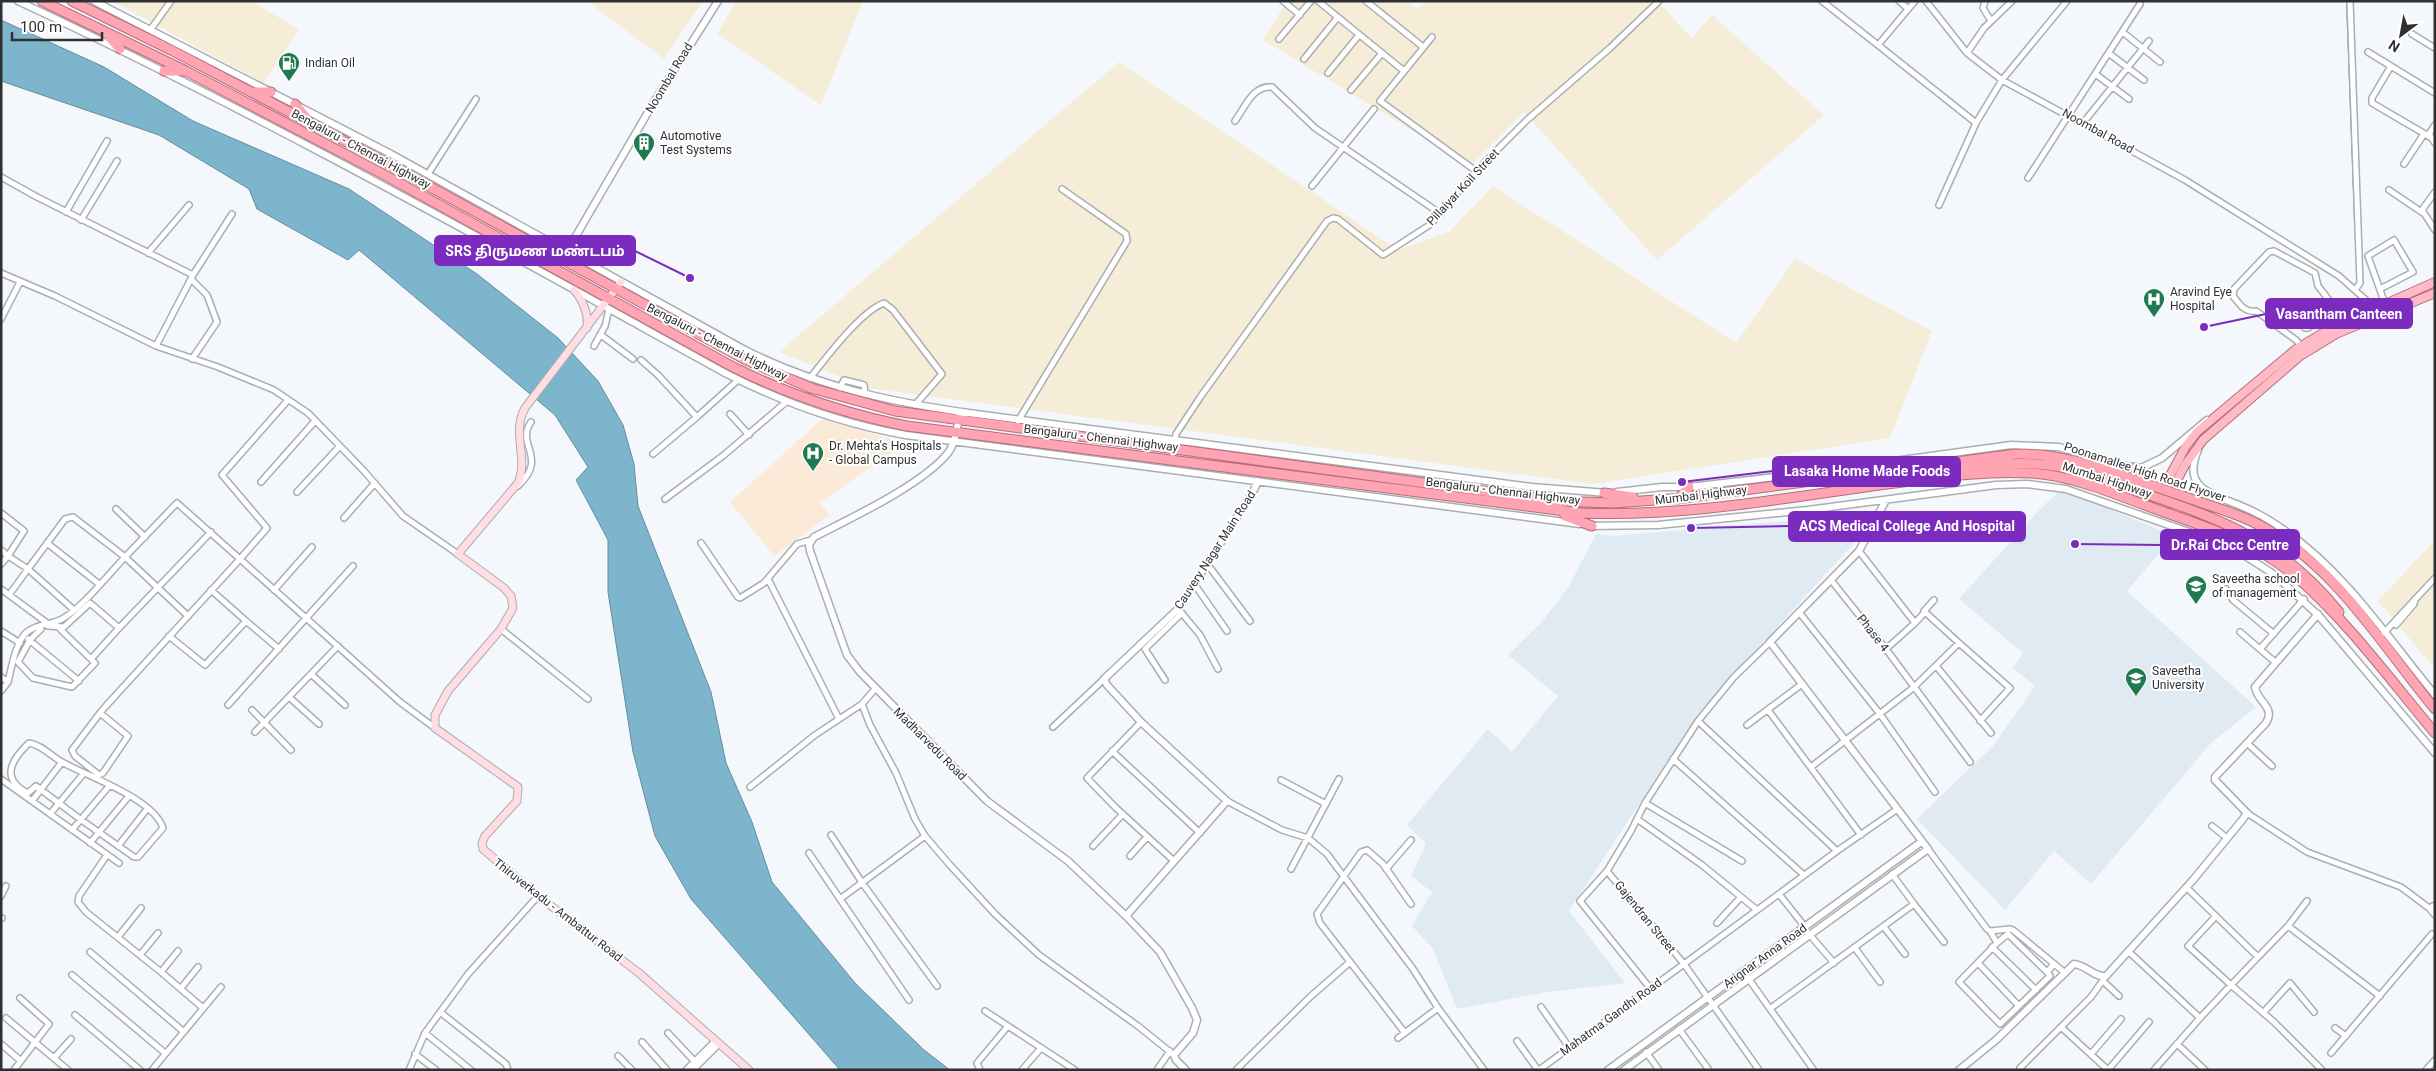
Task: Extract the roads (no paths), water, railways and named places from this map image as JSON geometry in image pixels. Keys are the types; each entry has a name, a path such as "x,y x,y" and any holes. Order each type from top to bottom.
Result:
{"highway":[{"name":"Bengaluru - Chennai Highway","path":"42,1 186,71 451,211 607,305 782,390 827,406 954,437 1501,504 1581,513 1627,514"},
{"name":"Bengaluru - Chennai Highway","path":"72,1 310,122 746,360 792,381 867,405 1174,443 1533,498 1582,502 1627,502"},
{"path":"102,29 120,49"},
{"path":"164,71 186,71"},
{"path":"251,92 272,92"},
{"path":"295,104 310,122"},
{"name":"Poonamallee High Road Flyover","path":"1678,499 2016,454 2065,458 2203,503 2262,526 2289,543 2313,562 2342,593 2435,709"},
{"path":"1904,482 1935,474 1982,466 2035,464 2066,468 2234,526 2263,542 2309,577 2330,600 2375,663"},
{"path":"2130,489 2140,484 2142,480 2142,476 2134,468"},
{"name":"Mumbai Highway","path":"1627,514 1666,513 1971,475 2033,473 2080,483 2211,528 2252,546 2298,579 2327,606 2435,733"},
{"path":"1678,499 1689,487"},
{"path":"1604,493 1657,501"},
{"name":"Mumbai Highway","path":"1627,502 1678,499"},
{"path":"1501,504 1514,508 1575,518 1592,526"}],"main road":[{"path":"435,728 435,715 448,691 501,629 513,608 511,596 458,554 512,491 521,474 519,422 528,404 607,305 622,282"},
{"path":"2162,500 2186,446 2206,423 2301,346 2341,324 2435,282"},
{"path":"574,290 582,302 587,318 586,330"},
{"path":"2162,500 2206,436 2300,356 2336,334 2435,293"},
{"name":"Thiruverkadu - Ambattur Road","path":"435,728 518,787 517,801 485,836 482,843 483,849 538,896 639,973 749,1070"}],"street":[{"path":"94,1 428,174 745,350 789,371 840,388 959,416 954,437 946,455 919,478 811,540 797,544 768,579 738,598 701,543"},
{"path":"151,29 171,1"},
{"name":"Noombal Road","path":"562,260 649,112 718,1"},
{"path":"1283,1 1300,15"},
{"path":"1280,40 1311,1"},
{"path":"1318,1 1404,71"},
{"path":"1366,1 1423,47"},
{"name":"Pillaiyar Koil Street","path":"1174,443 1201,396 1327,221 1333,218 1338,219 1378,253 1384,254 1424,230 1441,214 1476,171 1527,120 1610,48 1659,1"},
{"path":"1822,1 1976,123"},
{"path":"1899,1 1908,9"},
{"path":"1878,45 1915,1"},
{"name":"Noombal Road","path":"1926,1 1967,53 2002,80 2068,114 2185,180 2338,276 2383,316"},
{"path":"1985,1 1983,8 1991,21"},
{"path":"1967,53 1991,21 2012,1"},
{"path":"1939,205 1976,123 2002,80 2067,1"},
{"path":"2350,1 2360,283 2355,290"},
{"path":"22,2 164,71 420,204 574,290 607,305 738,380 786,402 823,415 870,428 954,437 1258,481 1592,526 1658,525 1808,510 1996,485 2028,484 2060,488 2191,532 2232,550 2275,575 2304,599 2318,614 2435,753"},
{"path":"2028,178 2140,4"},
{"path":"1304,59 1338,18"},
{"path":"2125,34 2160,62"},
{"path":"2412,34 2435,48"},
{"path":"1328,73 1359,35"},
{"path":"1432,37 1380,101 1476,171"},
{"path":"2083,123 2149,41"},
{"path":"2368,52 2435,94"},
{"path":"1351,90 1382,53"},
{"path":"2112,55 2144,80"},
{"path":"2391,66 2372,98 2372,103 2430,137 2435,142"},
{"path":"2098,76 2129,99"},
{"path":"1235,121 1256,90 1263,86 1272,87 1315,128 1441,214"},
{"path":"428,174 476,99"},
{"path":"1312,186 1374,109"},
{"path":"2430,137 2429,134 2435,125"},
{"path":"2404,164 2424,134"},
{"path":"66,212 107,141"},
{"path":"81,220 117,161"},
{"path":"1,177 192,277 207,295 217,319 217,325 192,359"},
{"path":"1016,423 1127,241 1126,234 1062,189"},
{"path":"2389,190 2423,213 2435,230"},
{"path":"2423,213 2426,204 2435,192"},
{"path":"148,253 189,206"},
{"path":"156,346 192,277 232,214"},
{"path":"2380,289 2413,270 2394,240 2368,256 2385,304"},
{"path":"2301,346 2289,334 2256,311 2249,312 2243,308 2233,296 2234,289 2266,254 2274,251 2315,273 2318,286 2334,308 2341,324"},
{"path":"1,273 54,296 156,346 249,378 288,400 315,420 403,516 420,530 458,554"},
{"path":"1,319 20,282"},
{"path":"810,378 845,337 877,306 884,303 893,310 942,374 915,405"},
{"path":"594,346 601,335 607,305"},
{"path":"2295,317 2305,328 2308,328 2334,308"},
{"path":"601,335 633,359"},
{"path":"641,360 658,375 695,416 698,416"},
{"path":"654,454 738,380"},
{"path":"840,388 844,380 855,382 864,385 865,394"},
{"path":"100,713 128,736 104,773 98,775 75,756 72,750 100,713 267,528 222,475 288,400"},
{"path":"665,499 749,435 786,402"},
{"path":"730,414 749,435"},
{"path":"1174,443 1532,487 1604,493 1689,487 2011,445 2059,447 2134,468 2155,463 2190,432 2216,415"},
{"path":"261,482 315,420"},
{"path":"512,491 532,470 532,457 526,431 531,422"},
{"path":"2206,436 2196,455 2193,467 2196,480 2202,489 2255,513 2298,540 2332,570 2435,695"},
{"path":"297,492 340,446"},
{"name":"Cauvery Nagar Main Road","path":"1104,679 1144,646 1180,611 1252,494 1258,481"},
{"path":"344,518 374,484"},
{"path":"1650,988 1580,901 1607,871 1645,803 1698,721 1734,677 1859,551 1886,500"},
{"path":"15,662 36,631 55,624 74,610 177,503 400,702 435,728"},
{"path":"116,509 145,537"},
{"path":"1,513 24,531 1,564"},
{"path":"9,595 65,520 73,517 125,557 188,616"},
{"path":"91,659 210,532"},
{"name":"Madharvedu Road","path":"811,540 810,551 847,655 874,689 987,801 1068,861 1126,916 1160,952 1196,1015 1197,1023 1194,1030 1172,1053"},
{"path":"47,543 99,584"},
{"path":"274,590 312,547"},
{"path":"1,550 28,569 74,610"},
{"path":"1859,551 1915,623"},
{"path":"1208,565 1250,621"},
{"path":"228,705 353,566"},
{"path":"2385,634 2435,578"},
{"path":"768,579 839,719"},
{"name":"Phase 4","path":"1831,580 1886,649 1913,688 1970,762"},
{"path":"1196,584 1227,631"},
{"path":"1,589 47,623 64,627 90,602 119,628"},
{"path":"2226,589 2233,600 2274,634"},
{"path":"211,590 278,649"},
{"path":"2260,649 2304,599"},
{"path":"1886,649 1915,623 1934,600"},
{"path":"1180,611 1200,635 1218,669"},
{"path":"1924,611 2010,688 1980,721"},
{"path":"1800,612 1880,714 1934,792"},
{"path":"2318,614 2255,687 2270,710 2270,717 2215,777 2215,780 2247,813 2302,849 2401,887 2429,908 2435,915"},
{"path":"169,636 205,665 246,621"},
{"path":"1,691 8,682 20,642 24,636 47,623"},
{"path":"15,662 33,678 72,687 80,681 95,663 55,624"},
{"path":"501,629 588,699"},
{"path":"1,631 20,642"},
{"path":"2240,632 2275,662"},
{"path":"24,636 80,681"},
{"path":"1770,642 1896,810 1990,931 1995,945 2036,990"},
{"path":"1811,767 1846,742 1913,688 1937,667 1959,643"},
{"path":"256,732 338,646"},
{"path":"1144,646 1165,680"},
{"path":"1937,667 1991,733"},
{"path":"311,674 345,705"},
{"path":"1,678 8,682"},
{"path":"1053,728 1104,679 1107,685 1141,722 1227,801 1282,830 1308,838 1318,845 1344,876 1413,969 1438,1008 1484,1070"},
{"path":"1747,726 1802,684"},
{"path":"750,787 815,735 862,704 874,689"},
{"path":"289,697 319,724"},
{"path":"862,704 870,725 896,773 925,836 995,914 1039,955 1172,1053 1186,1070"},
{"path":"252,710 292,750"},
{"path":"1768,710 1861,834"},
{"path":"1698,721 1837,851"},
{"path":"1141,722 1086,778 1174,861"},
{"path":"29,743 36,744 62,762 129,796 161,822 163,828 154,840 136,857 98,832 41,789 36,786 28,793 10,779 14,760 29,743"},
{"path":"2247,743 2272,766"},
{"path":"1112,751 1200,833"},
{"path":"1673,759 1804,875"},
{"path":"32,801 62,762"},
{"path":"50,814 84,773"},
{"path":"1290,869 1339,778"},
{"path":"1,779 119,863"},
{"path":"1281,780 1326,804"},
{"path":"72,830 110,785"},
{"path":"90,842 129,796"},
{"path":"1126,916 1227,801"},
{"path":"1645,803 1742,861"},
{"path":"118,846 147,809"},
{"name":"Mahatma Gandhi Road","path":"1538,1070 1896,810"},
{"path":"2020,1068 2091,997 2104,978 2187,888 2247,813"},
{"path":"1093,846 1122,814"},
{"path":"1637,819 1674,844 1757,910"},
{"path":"2212,826 2227,838"},
{"path":"830,835 937,986"},
{"path":"840,899 863,884 925,836"},
{"path":"1130,856 1148,837"},
{"path":"1386,869 1410,840"},
{"name":"Arignar Anna Road","path":"1608,1070 1921,842"},
{"path":"1405,1033 1320,923 1317,914 1361,852 1367,850 1374,854 1411,904"},
{"name":"Arignar Anna Road","path":"1624,1070 1748,978 1928,850"},
{"path":"809,853 909,1000"},
{"path":"107,855 77,899 80,906 204,1008"},
{"name":"Gajendran Street","path":"1607,871 1684,964 1759,1070"},
{"path":"1892,874 1944,942"},
{"path":"1,896 6,886"},
{"path":"2187,888 2258,956"},
{"path":"1779,894 1805,927"},
{"path":"409,1070 425,1033 468,974 538,896"},
{"path":"1717,923 1741,897"},
{"path":"2154,1070 2200,1018 2288,926 2307,902"},
{"path":"1771,1008 1914,904"},
{"path":"2429,908 2435,905"},
{"path":"118,937 141,908"},
{"path":"2216,916 2188,946 2263,1013 2322,1070"},
{"path":"2288,926 2380,996"},
{"path":"1884,927 1905,954"},
{"path":"1990,931 2013,930 2064,972"},
{"path":"140,955 158,933"},
{"path":"1809,934 1834,963"},
{"path":"2008,934 2050,976 2000,1024 1959,982 1995,945 2008,934"},
{"path":"2331,1053 2432,934"},
{"path":"1855,948 1880,982"},
{"path":"161,972 178,951"},
{"path":"2128,951 2200,1018"},
{"path":"90,952 184,1032"},
{"path":"1236,1070 1310,997 1350,962"},
{"path":"1978,963 2019,1006"},
{"path":"2047,972 2054,964"},
{"path":"1959,1070 1996,1040 2074,964 2081,964 2104,978 2119,996"},
{"path":"181,988 198,967"},
{"path":"72,975 165,1053"},
{"path":"1748,978 1813,1069"},
{"path":"2263,1013 2290,982 2314,1012"},
{"path":"152,1070 221,987"},
{"path":"14,1070 49,1024 20,998"},
{"path":"1541,1007 1569,1047"},
{"path":"1398,1038 1438,1008"},
{"path":"986,1011 1072,1069"},
{"path":"440,1012 506,1064 508,1070"},
{"path":"75,1015 140,1070"},
{"path":"6,1018 68,1070"},
{"path":"2090,1054 2121,1019"},
{"path":"2061,1027 2108,1070 2149,1022"},
{"path":"980,1070 977,1062 1008,1026"},
{"path":"2335,1028 2346,1036"},
{"path":"1679,1029 1709,1070"},
{"path":"425,1033 471,1070"},
{"path":"668,1033 696,1063"},
{"path":"54,1058 71,1039"},
{"path":"642,1042 667,1070"},
{"path":"1517,1042 1538,1070"},
{"path":"686,1070 717,1043"},
{"path":"1,1044 21,1061"},
{"path":"2177,1044 2205,1070"},
{"path":"1022,1070 1041,1048"},
{"path":"1646,1052 1659,1070"},
{"path":"1157,1070 1172,1053"},
{"path":"415,1054 436,1070"},
{"path":"618,1056 632,1070"},
{"path":"2426,1070 2435,1060"},
{"path":"693,1070 696,1063"}],"water":[{"path":"1,20 104,67 193,121 349,189 477,274 558,338 598,381 623,425 634,464 638,506 711,692 726,763 752,822 772,882 855,983 924,1050 950,1070 840,1070 691,899 655,836 633,752 608,592 608,540 576,480 588,467 555,415 359,250 348,260 257,209 249,189 159,135 1,81"}],"waterway":[{"path":"2347,1 2355,220"}],"place":[{"name":"Indian Oil","path":"289,82"},
{"name":"Automotive Test Systems","path":"644,162"},
{"name":"SRS திருமண மண்டபம்","path":"690,278"},
{"name":"Aravind Eye Hospital","path":"2154,318"},
{"name":"Vasantham Canteen","path":"2204,327"},
{"name":"Dr. Mehta's Hospitals - Global Campus","path":"813,472"},
{"name":"Lasaka Home Made Foods","path":"1682,482"},
{"name":"ACS Medical College And Hospital","path":"1691,528"},
{"name":"Dr.Rai Cbcc Centre","path":"2075,544"},
{"name":"Saveetha school of management","path":"2196,605"},
{"name":"Saveetha University","path":"2136,697"}]}
